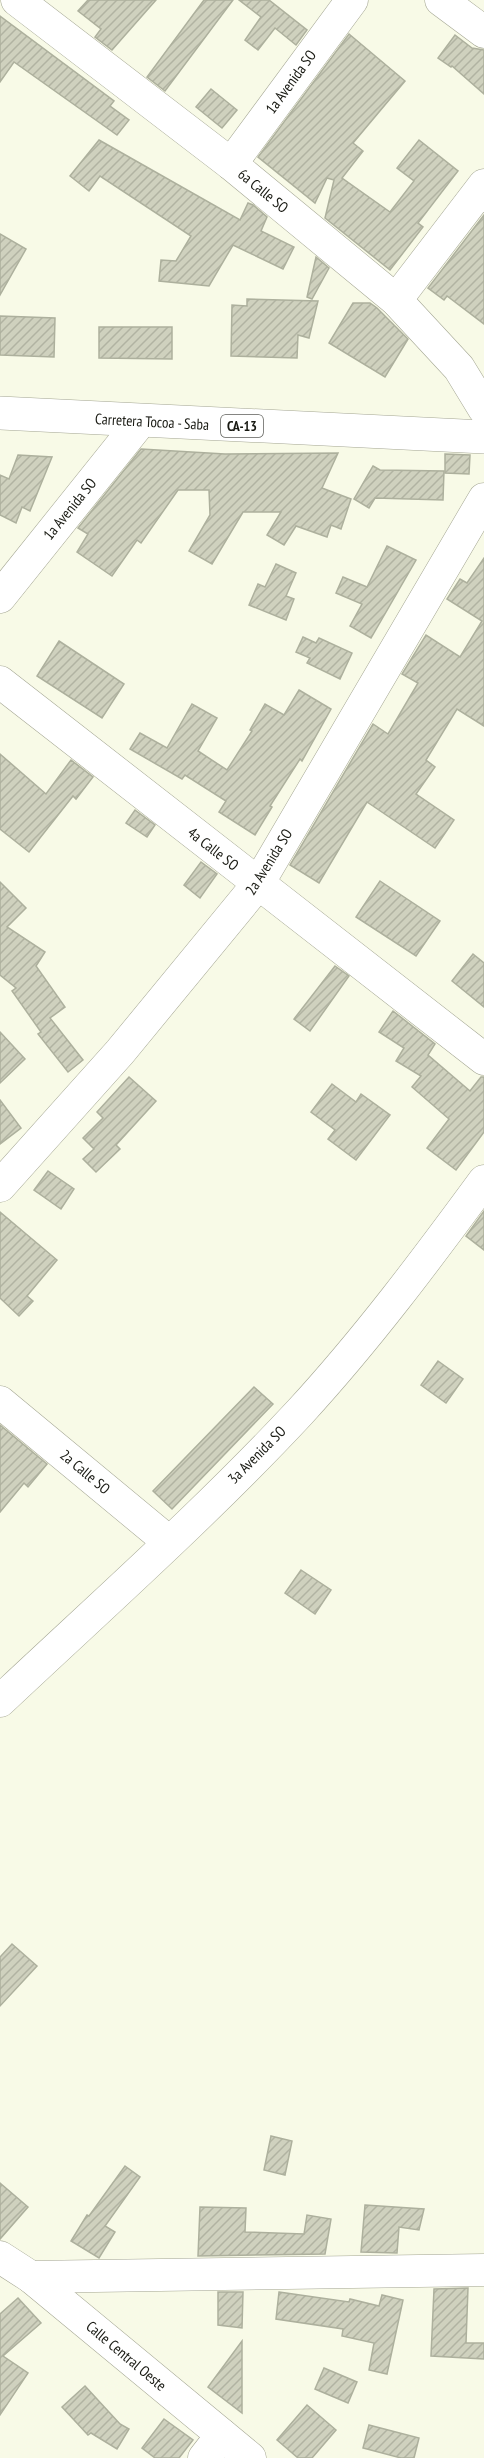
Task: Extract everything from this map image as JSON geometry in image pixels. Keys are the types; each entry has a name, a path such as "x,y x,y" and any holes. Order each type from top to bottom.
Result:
{"main road":[{"name":"Carretera Tocoa - Saba","path":"0,413 140,422 484,437"}],"street":[{"name":"6a Calle SO","path":"17,0 231,164 396,300 459,368 484,408"},
{"name":"1a Avenida SO","path":"231,164 352,0"},
{"path":"441,0 484,32"},
{"path":"396,300 484,185"},
{"name":"1a Avenida SO","path":"0,597 140,422"},
{"name":"2a Avenida SO","path":"0,1186 120,1052 258,884 484,499"},
{"name":"4a Calle SO","path":"0,682 484,1059"},
{"name":"3a Avenida SO","path":"0,1701 169,1542 300,1411 409,1283 484,1181"},
{"name":"2a Calle SO","path":"0,1402 169,1542"},
{"path":"9,2266 484,2270"},
{"name":"Calle Central Oeste","path":"9,2266 213,2446 250,2458"}],"building":[{"path":"88,0 156,0 112,50 95,37 101,29 78,11"},
{"path":"204,0 233,0 165,91 147,77"},
{"path":"239,0 269,0 307,30 296,45 275,28 258,50 245,40 261,17"},
{"path":"0,16 114,101 110,106 129,120 117,135 14,62 0,82"},
{"path":"349,34 405,81 353,143 363,151 342,178 390,212 414,181 397,168 419,140 458,171 418,223 423,227 390,270 325,218 334,180 327,178 315,203 258,157"},
{"path":"455,35 472,48 484,50 484,94 452,66 438,58"},
{"path":"211,89 237,110 222,128 196,107"},
{"path":"99,140 240,220 248,203 253,205 267,217 261,231 294,247 283,269 233,245 209,286 159,281 161,260 176,261 191,236 100,176 89,191 70,176"},
{"path":"484,215 484,324 447,296 444,300 428,288"},
{"path":"0,234 26,249 0,295"},
{"path":"316,257 329,268 312,299 307,297"},
{"path":"247,299 318,301 309,338 298,335 297,358 231,356 232,305 247,306"},
{"path":"353,303 370,303 408,339 385,377 329,343"},
{"path":"0,316 55,318 54,357 0,355"},
{"path":"99,327 172,327 172,359 99,358"},
{"path":"141,449 225,454 338,453 322,488 351,499 341,529 331,525 327,537 296,526 284,545 267,535 281,512 243,512 212,564 189,551 210,515 209,490 178,490 141,543 137,540 112,576 77,552 88,534 78,528"},
{"path":"445,454 470,455 469,474 445,473"},
{"path":"18,455 52,457 30,511 22,507 16,523 0,515 0,475 9,479"},
{"path":"373,466 380,470 444,471 443,500 375,498 369,508 354,499"},
{"path":"387,546 416,560 371,638 350,626 362,604 336,593 343,577 367,587"},
{"path":"484,558 484,726 457,709 426,760 435,767 416,794 454,820 435,848 367,802 319,883 290,865 373,724 388,734 418,683 402,674 426,635 460,657 482,621 447,599 460,579 467,583"},
{"path":"276,564 296,573 286,596 294,599 286,620 249,605 258,584 265,587"},
{"path":"303,637 316,643 319,638 352,653 340,679 307,663 310,658 296,652"},
{"path":"59,641 124,684 102,718 37,676"},
{"path":"299,690 331,709 302,761 300,759 270,806 272,807 255,835 219,812 226,801 185,775 182,779 130,749 140,733 167,748 192,704 217,718 198,751 227,770 252,731 250,730 265,704 284,715"},
{"path":"0,754 46,794 71,760 93,777 76,799 73,796 29,852 0,829"},
{"path":"135,810 155,825 147,837 126,823"},
{"path":"201,862 217,874 200,898 184,885"},
{"path":"380,881 440,921 416,956 356,917"},
{"path":"0,882 26,908 7,927 45,952 36,966 65,1007 50,1018 83,1060 68,1072 38,1034 41,1032 12,991 16,988 0,975"},
{"path":"473,954 484,963 484,1007 452,981"},
{"path":"335,966 349,976 310,1031 294,1019"},
{"path":"393,1011 435,1044 428,1055 470,1091 481,1077 484,1077 484,1132 456,1170 427,1148 449,1119 412,1087 421,1076 396,1061 404,1048 379,1032"},
{"path":"0,1032 25,1059 0,1083"},
{"path":"129,1077 156,1101 116,1145 120,1149 96,1172 83,1159 94,1149 83,1138 103,1118 97,1112"},
{"path":"332,1084 356,1102 361,1094 390,1115 356,1160 328,1139 335,1130 311,1112"},
{"path":"0,1100 21,1128 0,1144"},
{"path":"48,1171 74,1189 61,1209 34,1190"},
{"path":"484,1211 484,1250 466,1236"},
{"path":"0,1212 57,1260 27,1296 33,1301 19,1316 0,1298"},
{"path":"438,1361 463,1379 446,1403 421,1385"},
{"path":"254,1387 273,1404 172,1509 153,1491"},
{"path":"0,1425 47,1464 28,1487 24,1483 0,1512"},
{"path":"301,1570 331,1590 315,1614 285,1593"},
{"path":"12,1944 37,1966 0,2006 0,1957"},
{"path":"271,2136 292,2141 285,2175 264,2170"},
{"path":"125,2166 140,2177 105,2226 115,2232 99,2258 71,2241 87,2215 89,2216"},
{"path":"0,2183 28,2207 0,2239"},
{"path":"365,2205 424,2209 419,2230 399,2227 397,2253 361,2252"},
{"path":"200,2207 246,2208 245,2232 304,2234 307,2215 331,2219 325,2254 198,2256"},
{"path":"468,2288 466,2343 484,2343 484,2359 431,2356 434,2289"},
{"path":"218,2292 243,2292 242,2328 218,2325"},
{"path":"279,2292 349,2302 350,2299 379,2306 382,2295 403,2300 387,2374 369,2370 374,2343 342,2336 343,2329 276,2319"},
{"path":"18,2298 41,2323 3,2356 28,2373 0,2415 0,2314"},
{"path":"242,2341 242,2413 208,2387"},
{"path":"324,2368 357,2382 348,2403 315,2389"},
{"path":"85,2386 120,2424 129,2429 117,2449 91,2433 88,2435 62,2407"},
{"path":"307,2405 336,2430 312,2458 298,2458 277,2440"},
{"path":"164,2419 193,2440 179,2458 155,2458 142,2448"},
{"path":"369,2425 419,2438 414,2458 401,2458 363,2448"}]}
